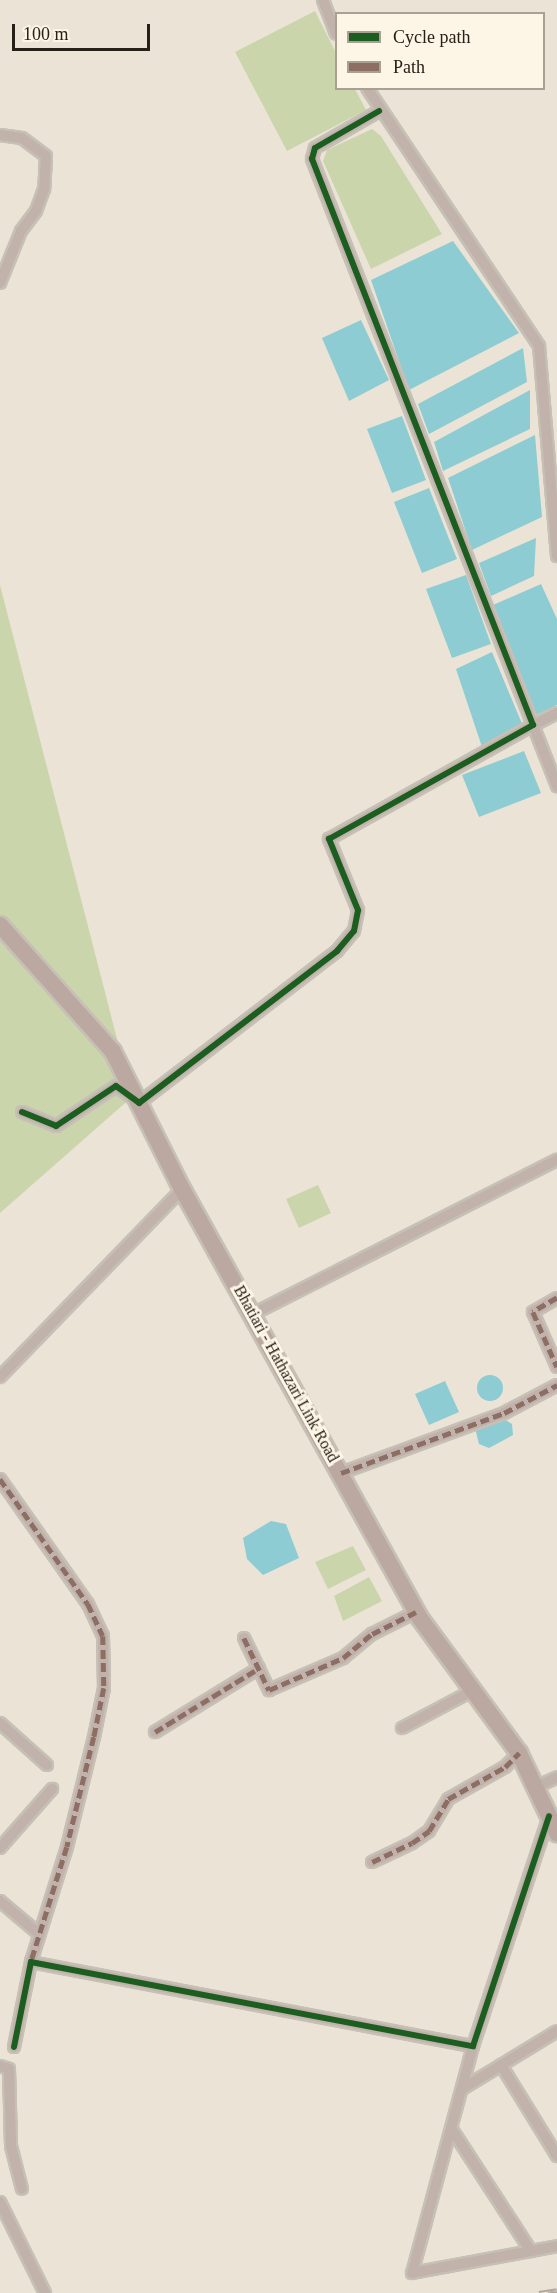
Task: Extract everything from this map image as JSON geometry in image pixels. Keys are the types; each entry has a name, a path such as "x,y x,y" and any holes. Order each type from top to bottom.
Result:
{"main road":[{"name":"Bhatiari - Hathazari Link Road","path":"0,925 108,1045 182,1189 416,1611 519,1753 557,1833"}],"street":[{"path":"323,0 335,31"},
{"path":"368,90 379,111 540,346 557,556"},
{"path":"379,111 315,148 312,159 557,786"},
{"path":"0,135 21,138 46,156 44,189 36,212 21,231 0,283"},
{"path":"22,1112 56,1126 116,1086 139,1103 337,951 354,931 358,910 329,839 557,713"},
{"path":"253,1314 557,1160"},
{"path":"0,1377 182,1189"},
{"path":"557,1298 533,1312 557,1367"},
{"path":"340,1473 504,1413 557,1384"},
{"path":"0,1479 87,1604 103,1636 104,1688 94,1737 67,1847 31,1962 14,2047"},
{"path":"244,1638 269,1690 343,1658 372,1634 416,1611"},
{"path":"155,1732 259,1668"},
{"path":"402,1728 472,1691"},
{"path":"0,1723 47,1765"},
{"path":"372,1862 412,1843 429,1831 448,1799 505,1767 519,1753"},
{"path":"536,1787 557,1777"},
{"path":"0,1848 52,1789"},
{"path":"549,1816 473,2046 412,2273 557,2246"},
{"path":"0,1901 39,1934"},
{"path":"31,1962 473,2046"},
{"path":"462,2089 557,2031"},
{"path":"501,2065 557,2156"},
{"path":"0,2066 9,2069 11,2146 22,2189"},
{"path":"451,2128 531,2251"},
{"path":"0,2202 45,2293"}],"green space":[{"path":"315,11 335,51 335,90 356,90 366,110 287,151 235,52"},
{"path":"372,129 381,136 442,234 371,269 323,161 327,150"},
{"path":"0,585 132,1097 0,1213"},
{"path":"318,1185 331,1213 299,1228 286,1199"},
{"path":"353,1546 366,1570 328,1589 315,1562"},
{"path":"369,1577 382,1601 343,1621 334,1596"}],"water":[{"path":"453,241 519,333 409,390 371,280"},
{"path":"361,320 389,380 349,401 322,338"},
{"path":"523,348 527,382 429,434 418,404"},
{"path":"530,390 530,429 443,471 434,442"},
{"path":"402,416 426,480 392,493 367,429"},
{"path":"535,435 542,517 472,550 448,478"},
{"path":"429,488 457,559 422,573 394,502"},
{"path":"536,538 534,576 491,596 479,563"},
{"path":"466,575 491,644 452,658 426,589"},
{"path":"541,584 557,619 557,705 534,716 493,605"},
{"path":"492,652 523,726 482,747 456,669"},
{"path":"524,751 541,793 479,817 462,775"},
{"path":"490,1375 499,1379 503,1388 499,1397 490,1401 481,1397 477,1388 481,1379"},
{"path":"445,1381 459,1412 429,1425 415,1394"},
{"path":"501,1417 512,1424 513,1435 489,1448 479,1444 475,1428"},
{"path":"271,1521 286,1524 299,1558 263,1575 247,1559 243,1538"}],"railway":[{"path":"539,2293 557,2290"}],"marked path":[{"path":"557,1298 533,1312 557,1367"},
{"path":"341,1473 504,1413 557,1385"},
{"path":"0,1479 88,1604 103,1636 104,1688 94,1737 67,1847 31,1962"},
{"path":"244,1638 269,1690 343,1658 372,1634 416,1612"},
{"path":"155,1732 259,1668"},
{"path":"372,1862 412,1843 429,1831 448,1799 505,1767 519,1753"}],"cycle path":[{"path":"22,1112 56,1126 116,1086 139,1103 337,951 354,931 358,910 329,839 533,725 312,159 315,148 379,111"},
{"path":"14,2047 31,1962 473,2046 549,1816"}]}
